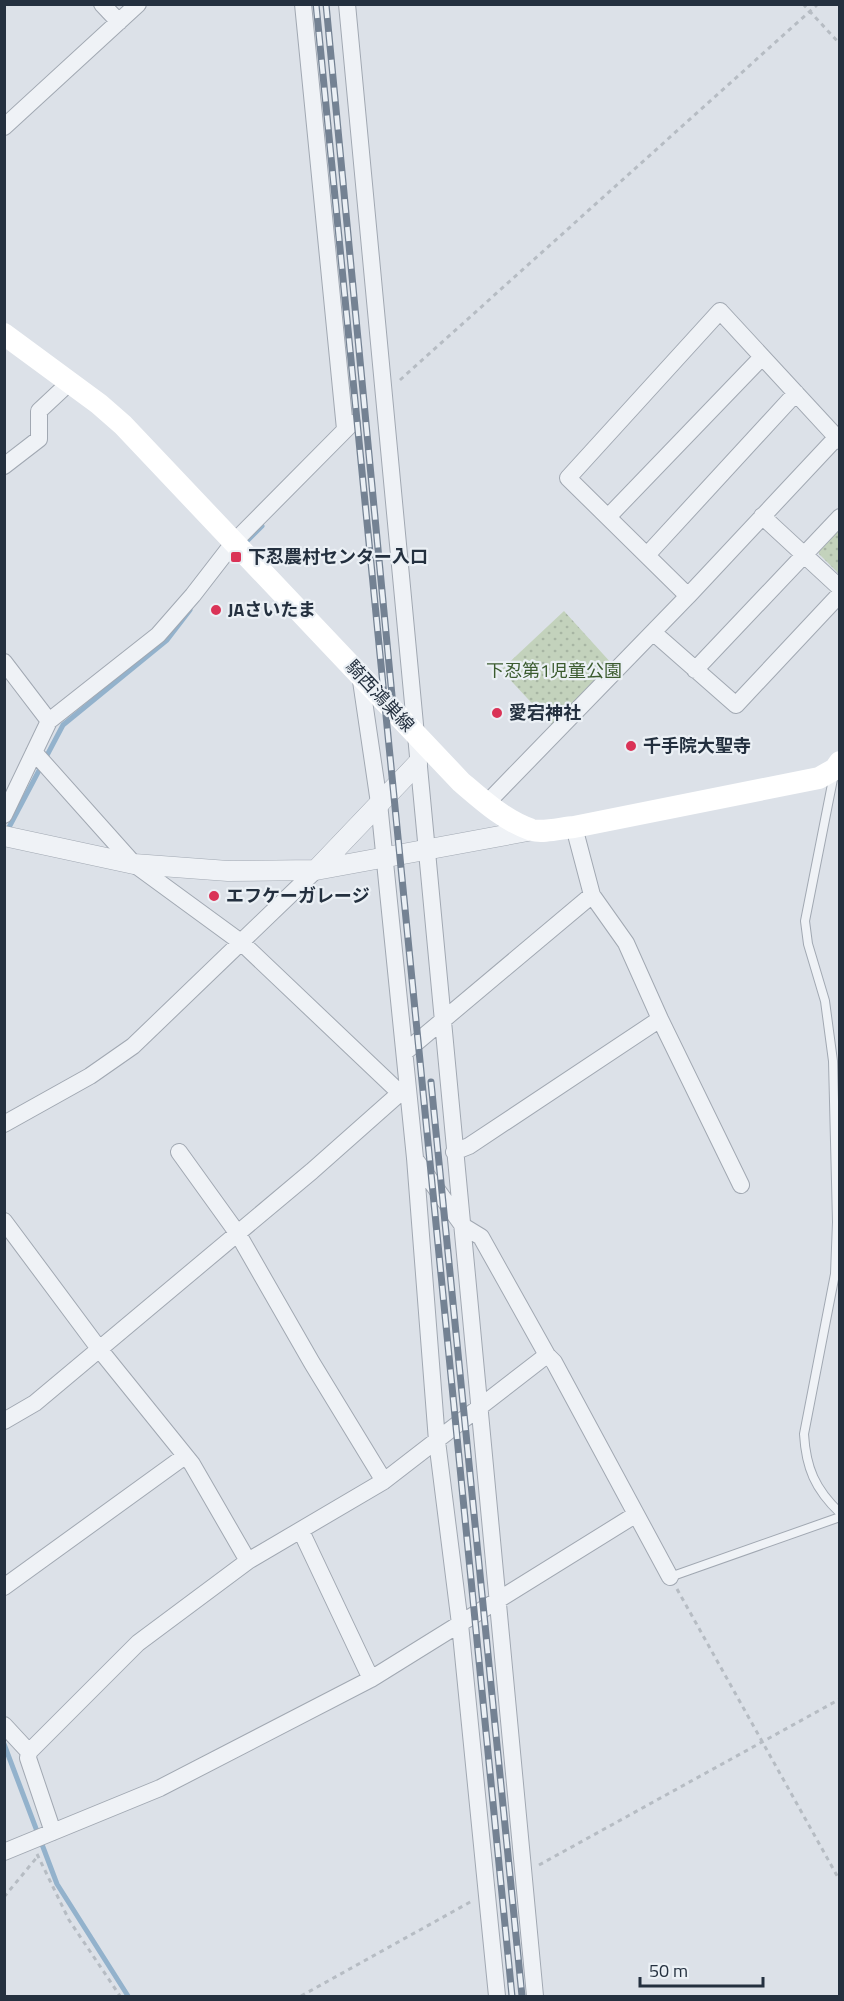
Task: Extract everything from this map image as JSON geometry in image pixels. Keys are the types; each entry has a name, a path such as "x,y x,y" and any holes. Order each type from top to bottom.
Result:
{"main road":[{"name":"騎西鴻巣線","path":"4,334 70,382 123,425 461,782 486,804 533,830"},
{"path":"533,830 574,828 819,778 837,766"}],"street":[{"path":"102,4 119,22"},
{"path":"4,127 138,4"},
{"path":"4,814 49,721 158,634 348,426 303,4"},
{"path":"347,4 417,736 417,764 425,850 499,1600 535,1996"},
{"path":"486,804 654,633 762,516 838,440 720,311 568,478 688,596"},
{"path":"608,517 762,357"},
{"path":"4,466 39,439 39,411 70,382"},
{"path":"647,555 796,393"},
{"path":"762,516 840,588"},
{"path":"695,670 840,517"},
{"path":"654,633 736,705 840,594"},
{"path":"4,662 49,721"},
{"path":"360,674 379,803 405,1052 404,1092 415,1158 438,1441 460,1624 496,1996"},
{"path":"34,752 134,864 242,943 404,1092"},
{"path":"4,1124 90,1076 132,1046 316,870 417,764"},
{"path":"574,828 592,894 626,943 660,1019 741,1185"},
{"path":"4,836 134,864 228,871 316,870 533,830"},
{"path":"405,1052 592,894"},
{"path":"454,1152 469,1146 660,1019"},
{"path":"4,1421 35,1403 100,1350 404,1092"},
{"path":"179,1152 238,1234 312,1364 384,1481"},
{"path":"415,1158 463,1226 481,1237 554,1362 670,1577"},
{"path":"4,1221 100,1350 185,1456 248,1561"},
{"path":"53,1832 28,1758 29,1752 138,1643 248,1561 384,1481 548,1355"},
{"path":"4,1587 185,1456"},
{"path":"4,1852 35,1849 53,1832 160,1788 371,1679 635,1515"},
{"path":"301,1531 371,1679"},
{"path":"4,1725 29,1752"}],"lane":[{"path":"670,1577 840,1515 822,1496 806,1461 804,1434 835,1274 837,1233 833,1062 825,1000 808,944 805,921 837,766"}],"path":[{"path":"803,4 840,44"},
{"path":"383,394 818,4"},
{"path":"670,1577 840,1881"},
{"path":"523,1874 840,1699"},
{"path":"4,1897 35,1849"},
{"path":"35,1849 69,1920 120,1996"},
{"path":"301,1996 487,1893"}],"green space":[{"path":"839,525 839,574 819,554 819,547"},
{"name":"下忍第1児童公園","path":"564,611 612,664 553,726 501,670"}],"waterway":[{"path":"243,545 262,526"},
{"path":"6,833 63,725 167,640 190,610"},
{"path":"4,1744 57,1884 128,1996"}],"railway":[{"path":"316,4 512,1996"},
{"path":"326,4 393,706"},
{"path":"431,1082 522,1996"}],"place":[{"name":"下忍農村センター入口","path":"236,557"},
{"name":"JAさいたま","path":"216,610"},
{"name":"愛宕神社","path":"497,713"},
{"name":"千手院大聖寺","path":"631,746"},
{"name":"エフケーガレージ","path":"214,896"}]}
